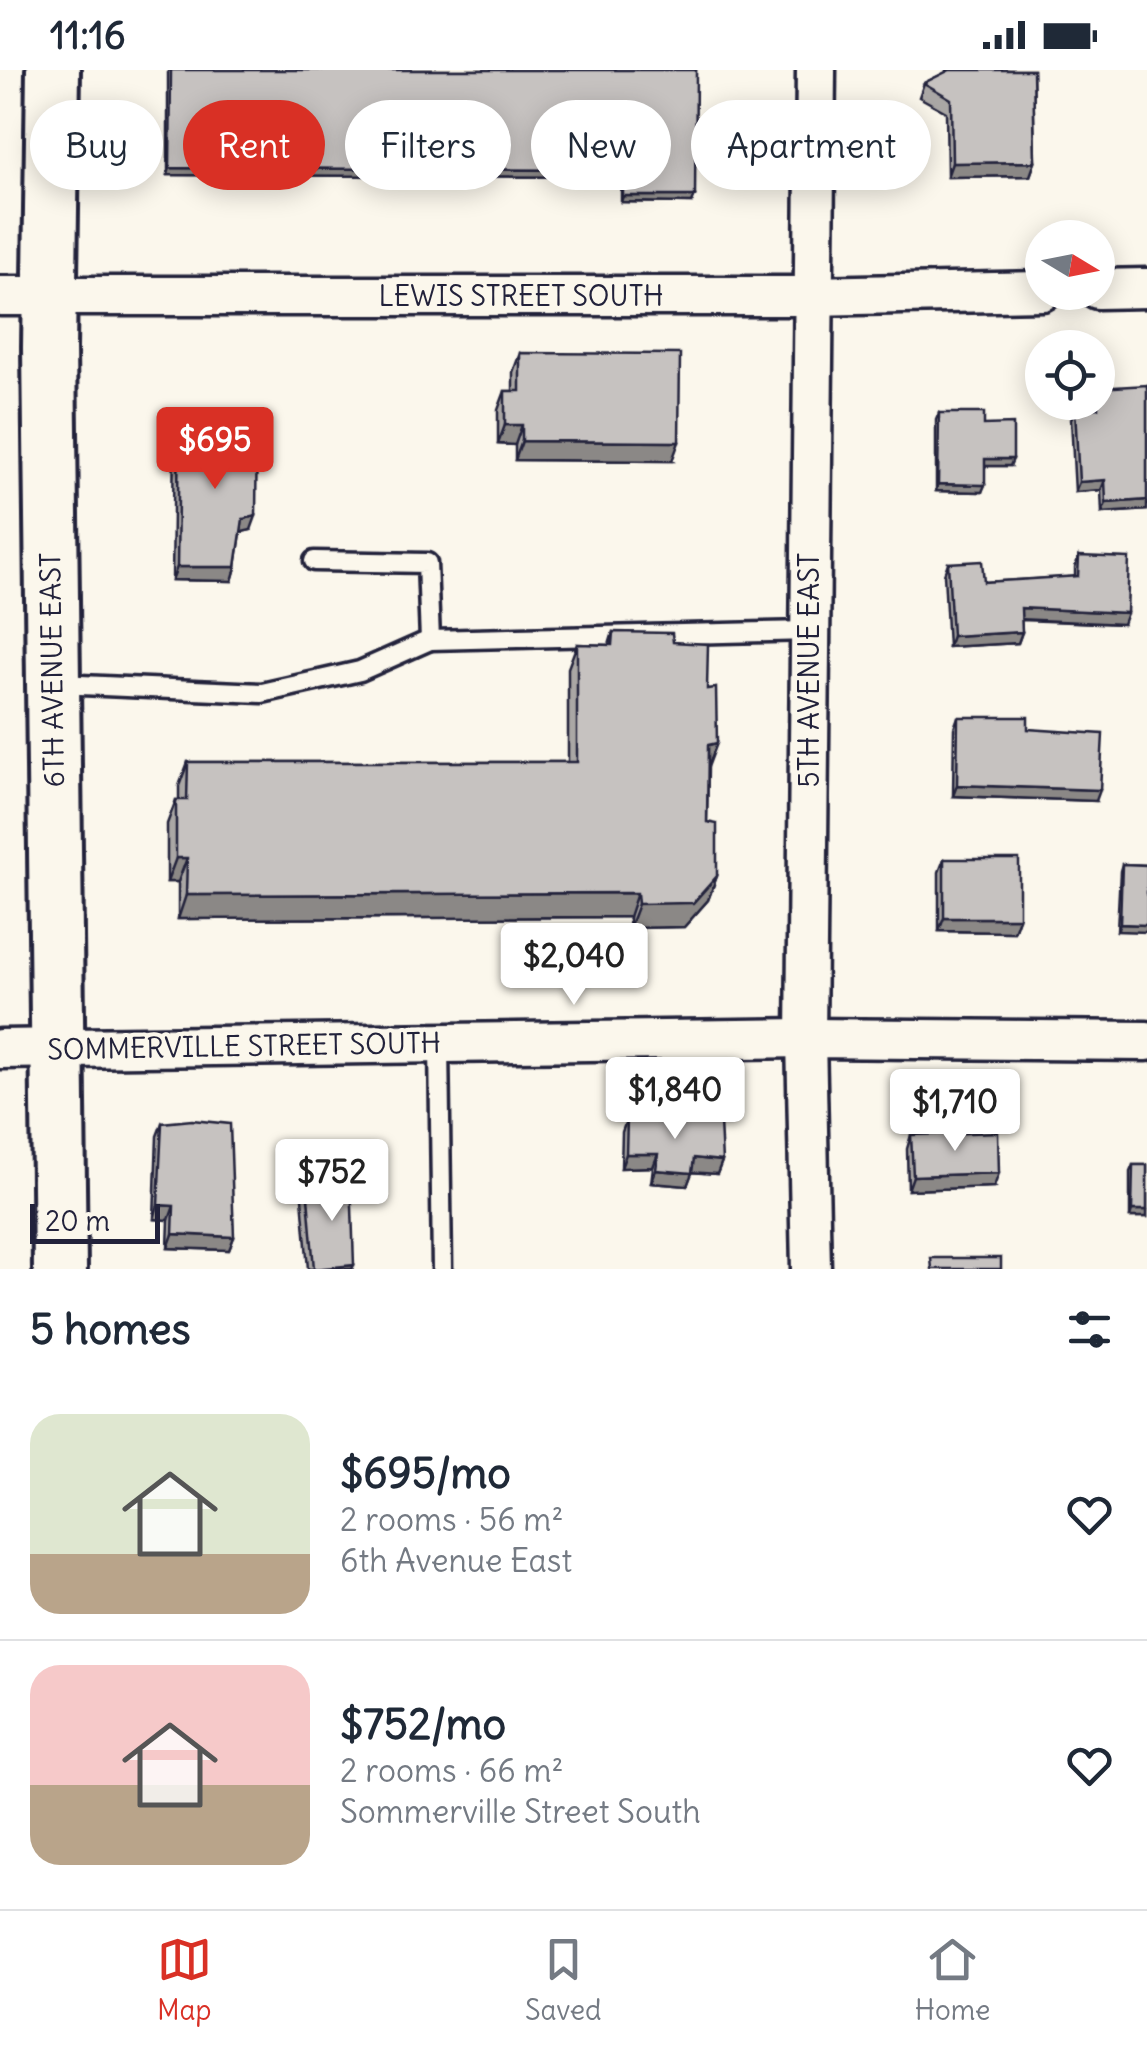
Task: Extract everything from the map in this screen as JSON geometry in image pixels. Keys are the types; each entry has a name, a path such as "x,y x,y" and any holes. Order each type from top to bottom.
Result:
{"street":[{"name":"6TH AVENUE EAST","path":"54,70 24,296 52,684 60,1269"},
{"name":"5TH AVENUE EAST","path":"812,1269 806,1038 816,70"},
{"path":"1115,289 1147,288"},
{"name":"LEWIS STREET SOUTH","path":"24,296 812,296 1025,290"},
{"name":"SOMMERVILLE STREET SOUTH","path":"0,1049 806,1038 1147,1042"}],"lane":[{"path":"314,560 426,563 430,640"},
{"path":"52,684 262,693 360,671 430,640 809,631"},
{"path":"439,1044 442,1269"}],"building":[{"path":"171,70 696,70 696,100 691,100 691,190 695,190 695,196 623,196 623,190 671,190 671,100 531,100 531,170 511,170 511,100 345,100 345,169 325,169 325,100 183,100 183,168 170,168"},
{"path":"950,70 1033,70 1035,162 952,163 951,99 924,83"},
{"path":"520,353 680,354 679,442 522,441 522,425 505,425 505,391 520,391"},
{"path":"1147,385 1147,500 1106,503 1105,480 1079,482 1076,420 1115,420 1115,387"},
{"path":"939,413 984,413 984,425 1013,424 1013,459 985,459 985,485 938,484"},
{"path":"257,423 256,516 243,519 236,567 177,567 179,426"},
{"path":"1079,556 1129,558 1127,613 1021,608 1022,632 952,636 948,563 982,561 984,582 1078,576"},
{"path":"613,632 672,633 673,642 708,644 707,689 716,688 717,743 708,745 707,822 717,824 717,876 693,903 638,904 637,893 186,895 187,858 176,858 176,800 187,800 188,762 577,762 577,644 612,645"},
{"path":"958,717 1028,717 1028,729 1103,734 1100,790 957,785"},
{"path":"944,859 1019,859 1019,918 944,918"},
{"path":"1122,864 1147,865 1147,925 1120,924"},
{"path":"627,1118 720,1122 722,1161 694,1158 692,1173 656,1170 658,1154 626,1154"},
{"path":"192,1120 230,1124 234,1237 173,1234 174,1206 158,1205 162,1123"},
{"path":"998,1132 999,1173 913,1176 911,1135"},
{"path":"1133,1165 1147,1165 1147,1210 1132,1210"},
{"path":"351,1178 354,1265 314,1269 307,1185"},
{"path":"931,1258 1001,1258 1001,1269 932,1269"}]}
